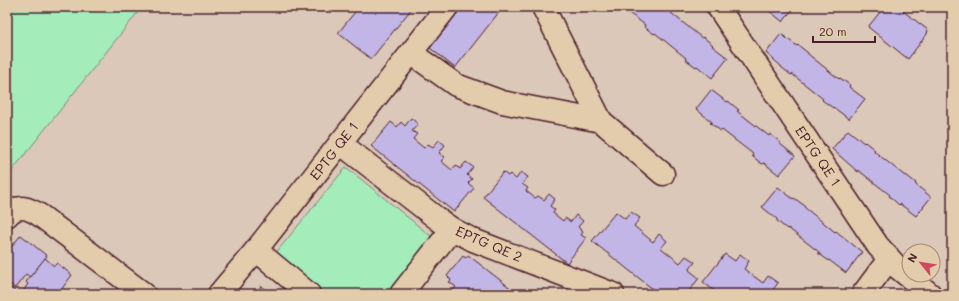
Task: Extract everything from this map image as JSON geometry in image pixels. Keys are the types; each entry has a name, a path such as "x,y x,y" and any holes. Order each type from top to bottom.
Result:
{"street":[{"name":"EPTG QE 1","path":"219,294 256,250 447,7"},
{"path":"543,7 601,121 663,174"},
{"name":"EPTG QE 1","path":"718,7 878,246 898,268 930,294"},
{"path":"411,52 456,85 502,102 601,121"},
{"name":"EPTG QE 2","path":"340,143 452,229 473,240 613,294"},
{"path":"7,216 11,211 21,208 36,212 144,294"},
{"path":"401,294 452,229"},
{"path":"256,250 309,294"},
{"path":"863,294 889,258"}],"green space":[{"path":"7,7 142,7 7,177"},
{"path":"346,167 433,238 387,294 325,294 275,254"}],"building":[{"path":"359,7 413,7 371,59 338,33"},
{"path":"462,7 503,7 455,68 430,48"},
{"path":"634,7 665,7 728,58 712,78 685,59 686,58 655,33 654,34 644,27 645,25 629,13"},
{"path":"761,7 794,7 783,22 767,9 766,11"},
{"path":"884,7 906,7 903,11 928,30 927,34 908,59 868,27"},
{"path":"781,34 797,46 798,45 839,79 840,78 850,85 849,87 865,99 849,119 822,100 823,99 781,67 766,53"},
{"path":"711,90 727,102 728,101 739,110 737,111 769,136 770,134 795,156 779,175 764,163 762,164 752,156 753,154 722,130 721,131 710,123 712,122 696,109"},
{"path":"411,118 418,124 412,131 417,134 413,139 424,148 428,144 433,147 439,140 445,145 439,153 445,157 441,161 452,170 456,165 460,169 466,162 473,167 467,175 472,179 468,183 474,188 454,212 371,146 391,122 397,127 401,122 405,126"},
{"path":"848,130 875,150 874,151 905,176 906,175 916,183 915,184 931,197 916,216 900,204 899,205 889,196 890,195 858,170 858,172 832,149"},
{"path":"503,172 508,176 510,174 516,179 521,172 528,177 522,184 528,188 526,191 535,198 538,196 544,200 549,194 555,199 550,206 555,210 553,213 563,221 565,218 571,222 576,215 583,221 578,227 583,232 581,235 586,238 567,263 483,197"},
{"path":"778,187 805,206 804,207 862,252 846,273 818,253 819,252 788,228 787,229 762,207"},
{"path":"616,212 625,219 631,212 640,218 634,226 653,242 659,234 667,241 661,248 680,263 686,256 695,262 689,270 699,278 687,294 659,294 592,241"},
{"path":"21,235 47,256 30,277 26,274 15,288 7,282 7,252"},
{"path":"725,254 735,261 740,254 749,261 744,269 763,283 768,276 778,283 772,291 776,294 716,294 717,293 703,282"},
{"path":"468,255 518,294 465,294 462,292 460,294 450,294 456,287 449,282 451,280 447,276 463,256 466,258"},
{"path":"45,258 54,266 57,263 72,275 58,294 21,294 28,284 26,282"},
{"path":"7,285 17,293 7,294"},
{"path":"261,286 270,294 255,294"}]}
